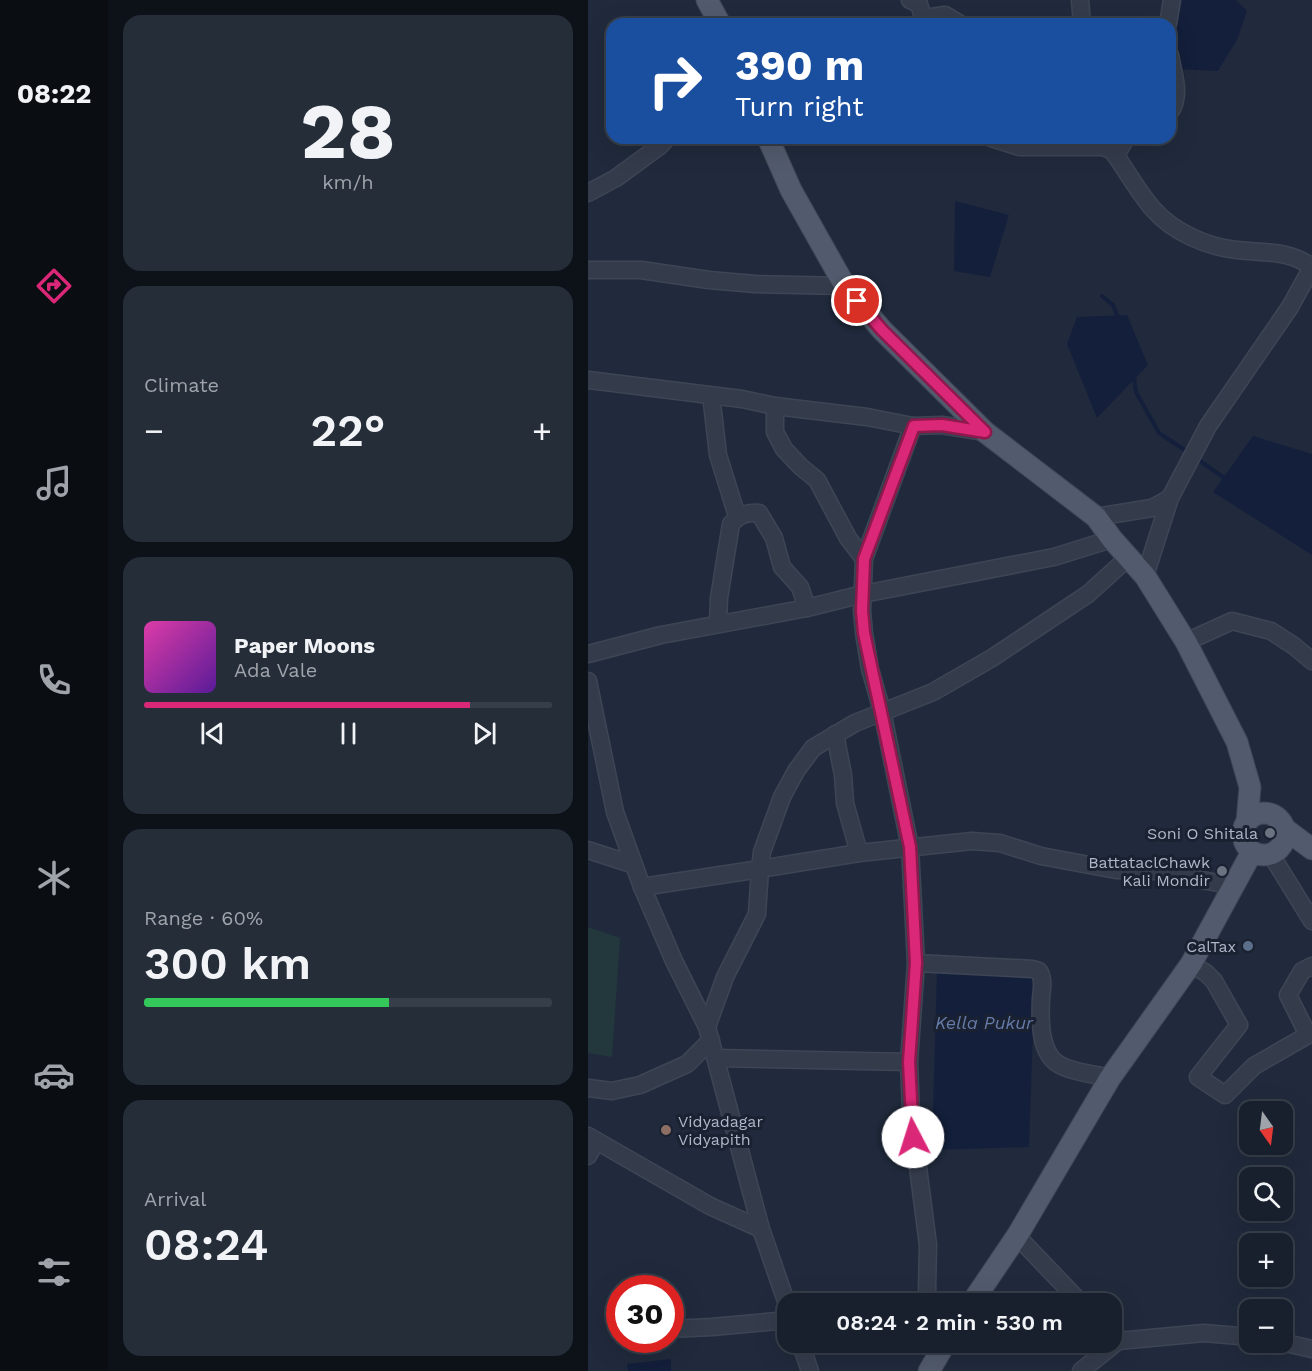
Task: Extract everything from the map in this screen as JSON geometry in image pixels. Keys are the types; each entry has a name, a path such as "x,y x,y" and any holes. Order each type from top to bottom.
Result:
{"main road":[{"path":"771,144 791,190 845,286 882,330 985,432 1096,517 1145,576 1186,642 1237,742 1250,787 1247,822 1244,829 1246,845 1267,851 1312,851"},
{"path":"1250,787 1278,822 1312,851"},
{"path":"978,1293 1017,1236 1110,1078 1191,964 1234,886 1267,851 1285,839 1278,822 1262,814 1247,822"}],"street":[{"path":"910,0 919,4 924,18"},
{"path":"1080,0 1082,18"},
{"path":"1169,18 1172,0"},
{"path":"935,18 945,15 950,18"},
{"path":"1176,85 1176,100"},
{"path":"588,193 616,178 662,144"},
{"path":"1010,144 1019,147 1034,144"},
{"path":"1055,144 1111,148 1153,210 1181,232 1208,243 1237,250 1287,254 1302,259 1312,267 1290,307 1208,426 1170,498 1145,576"},
{"path":"588,270 641,270 744,283 845,286"},
{"path":"588,380 742,399 914,426 942,425 985,432"},
{"path":"712,403 718,455 737,516"},
{"path":"775,406 775,432 784,449 801,467 818,480 848,538 864,559"},
{"path":"914,426 864,559 863,594 864,633 870,669 882,711 910,847 916,963 909,1062 911,1113 928,1245 927,1293"},
{"path":"1096,517 1152,508 1170,498"},
{"path":"718,624 719,598 731,524 737,516 753,512 759,513 774,538 782,567 800,587 807,608"},
{"path":"588,654 661,635 807,608 863,594 1054,557 1112,539"},
{"path":"588,1088 612,1091 640,1085 687,1064 709,1033 725,977 757,914 762,852 770,826 796,771 813,748 835,734 882,711 933,692 992,658 1088,594 1129,557"},
{"path":"1186,642 1232,621 1271,631 1312,661"},
{"path":"589,688 615,812 642,887 709,1033 761,1229 783,1293"},
{"path":"835,734 843,775 845,804 859,853"},
{"path":"642,887 859,853 972,841 1000,843 1041,856 1116,870 1155,871 1234,886"},
{"path":"588,850 634,865"},
{"path":"1267,851 1312,921"},
{"path":"916,963 1039,971 1043,981 1041,1010 1044,1046 1052,1059 1062,1066 1110,1078"},
{"path":"1191,964 1214,981 1239,1025 1198,1077 1225,1095 1254,1066 1308,1035 1288,994 1302,971 1312,966"},
{"path":"716,1058 909,1062"},
{"path":"591,1145 710,1206 761,1229"},
{"path":"1017,1236 1071,1293"},
{"path":"684,1329 777,1321"},
{"path":"1122,1338 1204,1333 1239,1336"},
{"path":"1293,1345 1312,1349"},
{"path":"804,1353 810,1371"},
{"path":"1081,1371 1100,1353"}],"green space":[{"path":"588,927 620,938 612,1057 588,1053"}],"water":[{"path":"1171,0 1236,0 1247,11 1237,40 1218,71 1176,69 1176,18 1171,18"},
{"path":"955,201 1009,215 990,277 954,271"},
{"path":"1127,315 1148,365 1097,418 1067,344 1077,317"},
{"path":"1253,436 1312,454 1312,555 1213,492"},
{"name":"Kella Pukur","path":"937,970 1035,974 1029,1147 932,1150"},
{"path":"671,1359 671,1371 628,1371 627,1364"}],"waterway":[{"path":"1102,296 1113,305 1119,320"},
{"path":"1134,376 1136,392 1159,433 1188,452"},
{"path":"1196,458 1227,480"}],"place":[{"name":"Soni O Shitala","path":"1270,833"},
{"name":"BattataclChawk Kali Mondir","path":"1222,871"},
{"name":"CalTax","path":"1248,946"},
{"name":"Vidyadagar Vidyapith","path":"666,1130"}],"route":[{"path":"857,301 882,330 985,432 942,425 914,426 864,559 862,611 864,633 910,847 916,963 909,1062 913,1137"}]}
